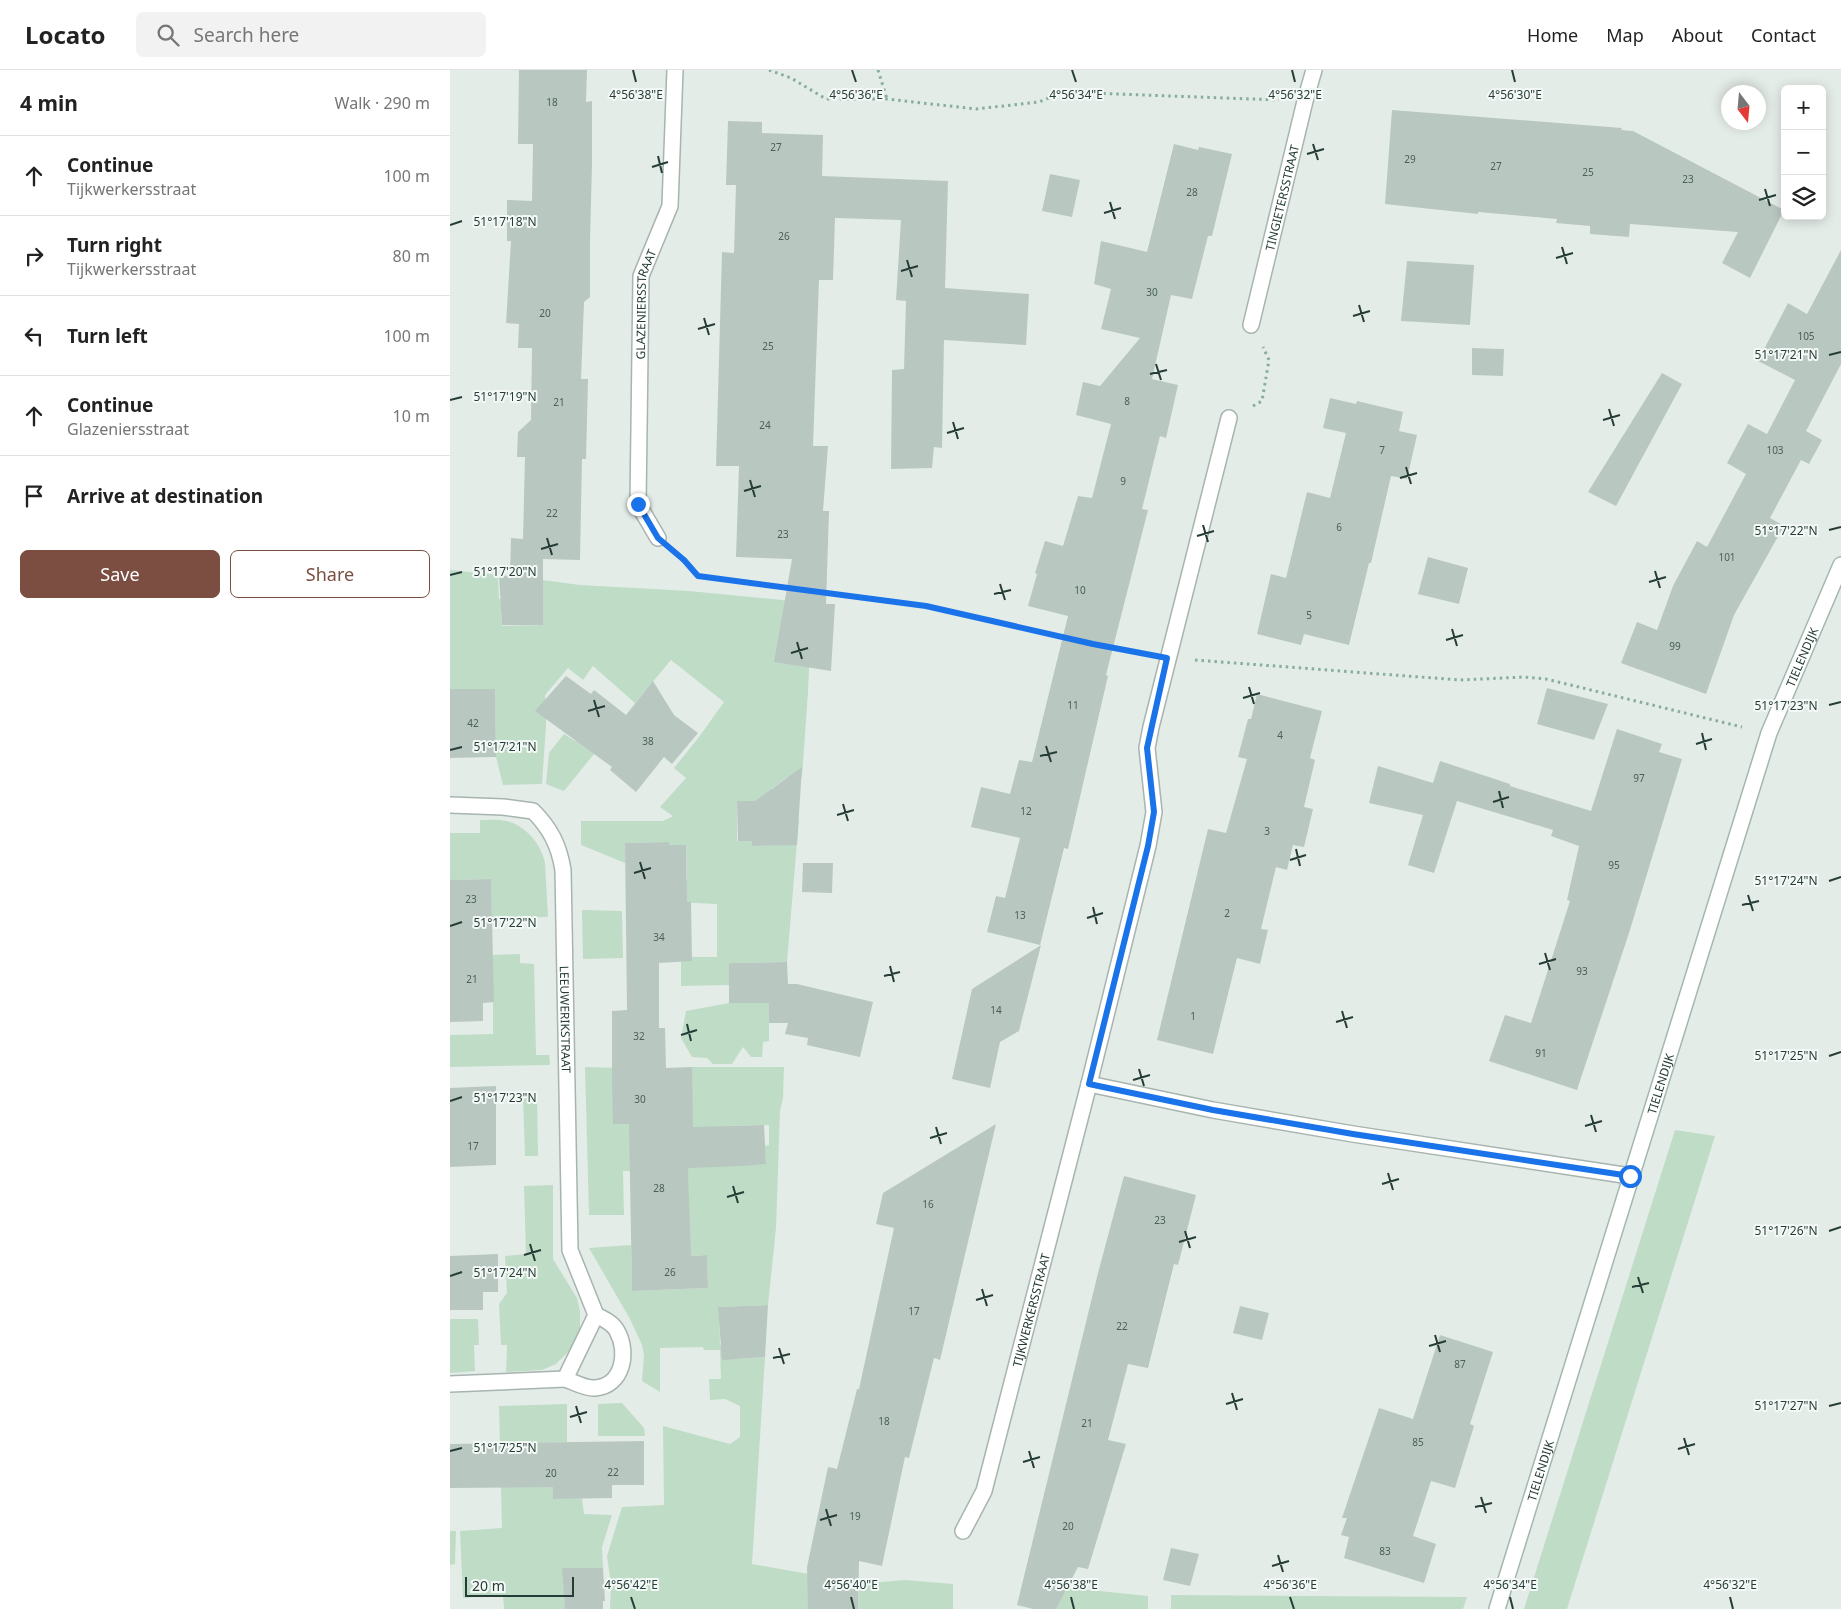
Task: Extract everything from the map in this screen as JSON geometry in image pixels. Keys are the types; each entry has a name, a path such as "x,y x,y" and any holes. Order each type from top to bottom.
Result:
{"street":[{"name":"GLAZENIERSSTRAAT","path":"658,538 638,504 641,276 670,206 675,70"},
{"name":"TINGIETERSSTRAAT","path":"1252,325 1314,70"},
{"name":"TIJKWERKERSSTRAAT","path":"963,1531 984,1490 1089,1084 1148,846 1154,812 1147,748 1167,658 1229,418"},
{"name":"TIELENDIJK","path":"1497,1609 1769,733 1841,564"},
{"name":"LEEUWERIKSTRAAT","path":"450,805 503,807 533,811 550,830 560,855 563,879 570,1250 596,1315"},
{"path":"1089,1084 1213,1110 1353,1134 1630,1176"},
{"path":"450,1384 565,1379 592,1388 605,1387 614,1381 620,1369 624,1352 617,1330 610,1323 596,1315 565,1379"}],"path":[{"path":"770,70 791,78 826,99 887,99 976,109 1039,102 1063,92 1305,101"},
{"path":"878,70 887,99"},
{"path":"1229,418 1262,401 1270,360 1252,325"},
{"path":"658,538 684,560 698,576 926,606 1093,644 1167,658 1460,680 1524,677 1546,679 1655,707 1769,733"}],"green space":[{"path":"450,570 498,575 499,599 504,599 504,608 501,609 502,626 543,625 543,608 520,577 580,585 689,591 812,603 802,777 788,777 771,789 772,800 737,802 737,841 752,841 752,846 786,845 799,818 787,962 729,963 729,985 681,986 681,961 692,961 692,957 717,957 717,904 674,902 687,878 686,845 669,845 668,842 625,843 625,863 581,845 581,821 663,821 673,816 660,807 686,778 674,768 724,702 671,660 635,703 593,666 583,680 568,668 545,695 546,725 542,784 503,785 496,757 495,689 450,689"},
{"path":"564,734 575,741 581,735 598,749 564,791 546,784 549,753"},
{"path":"480,820 501,820 514,823 532,837 540,849 545,863 548,917 492,918 491,879 450,880 450,833 480,833"},
{"path":"582,910 622,911 623,958 583,959"},
{"path":"520,954 520,963 534,964 536,1055 549,1055 550,1065 450,1067 450,1035 493,1034 493,955"},
{"path":"729,1003 769,1003 769,1041 763,1042 762,1057 751,1057 743,1047 732,1064 713,1064 707,1058 692,1057 681,1038 686,1011"},
{"path":"585,1067 622,1068 612,1090 614,1124 659,1124 692,1067 784,1067 783,1098 780,1111 776,1228 768,1305 719,1307 720,1345 733,1345 733,1359 765,1357 752,1564 831,1578 808,1609 610,1609 611,1585 607,1556 622,1507 664,1505 663,1426 730,1444 740,1437 740,1406 725,1399 710,1400 709,1379 721,1379 720,1350 704,1350 703,1347 660,1348 660,1392 642,1381 644,1355 642,1345 630,1319 589,1248 631,1245 632,1291 708,1288 707,1255 690,1256 688,1172 673,1173 673,1170 623,1171 624,1215 589,1215","holes":["769,1125 769,1145 765,1146 766,1164 725,1166 724,1126"]},
{"path":"537,1096 538,1156 525,1156 523,1097"},
{"path":"1675,1130 1715,1136 1567,1609 1524,1609"},
{"path":"553,1185 553,1259 577,1298 580,1311 580,1331 574,1346 556,1364 542,1370 506,1372 507,1345 501,1345 499,1304 507,1293 505,1256 526,1254 524,1186"},
{"path":"450,1319 478,1319 479,1345 474,1345 475,1371 450,1373"},
{"path":"622,1403 644,1428 645,1436 598,1436 598,1404"},
{"path":"567,1404 567,1442 520,1443 553,1487 553,1499 582,1498 584,1514 612,1515 602,1547 603,1568 563,1568 565,1609 504,1609 503,1595 463,1598 460,1531 502,1528 499,1406"},
{"path":"450,1531 456,1531 455,1564 450,1565"},
{"path":"905,1580 953,1584 953,1609 858,1609 859,1584"},
{"path":"1041,1585 1148,1596 1148,1609 1056,1609 1060,1601"},
{"path":"1171,1595 1467,1597 1463,1609 1171,1609"}],"building":[{"path":"519,70 587,70 586,102 592,101 590,297 584,302 581,379 588,379 586,459 582,459 580,560 543,559 543,625 502,625 499,575 510,576 511,538 523,539 525,457 517,457 518,432 531,420 532,348 518,348 519,324 506,323 511,241 507,241 507,200 532,201 533,144 518,144"},
{"path":"1392,110 1622,128 1621,130 1633,131 1781,208 1781,216 1750,278 1722,263 1738,232 1630,224 1629,237 1590,234 1590,226 1556,223 1557,219 1478,212 1478,214 1385,204"},
{"path":"728,121 762,122 762,133 823,135 822,176 948,181 945,288 1029,294 1026,345 944,340 942,448 934,447 932,468 891,469 892,370 904,369 906,301 896,300 901,220 835,218 833,280 819,280 813,446 828,446 823,511 829,511 826,604 835,604 831,671 774,662 792,559 736,557 739,466 716,466 722,252 734,253 736,185 726,185"},
{"path":"1174,144 1198,150 1199,147 1232,154 1212,236 1208,236 1192,299 1171,295 1152,379 1178,385 1166,438 1160,436 1142,509 1148,510 1106,675 1108,676 1068,849 1064,848 1040,945 987,932 996,896 1005,898 1020,838 971,827 981,787 1010,794 1019,760 1032,762 1068,616 1028,606 1037,574 1035,573 1045,541 1063,546 1078,496 1092,498 1111,424 1076,415 1083,382 1100,386 1140,338 1101,329 1111,289 1094,284 1101,241 1147,252"},
{"path":"1050,174 1080,180 1072,217 1042,211"},
{"path":"1841,250 1841,364 1806,431 1822,440 1809,464 1801,460 1770,518 1784,526 1734,615 1706,694 1621,663 1637,622 1657,630 1673,586 1697,541 1707,547 1746,474 1727,463 1748,424 1767,434 1795,380 1758,361 1788,303 1807,314"},
{"path":"1407,261 1474,265 1470,325 1401,321"},
{"path":"1472,348 1504,349 1503,376 1472,375"},
{"path":"1662,373 1682,384 1616,506 1588,492"},
{"path":"1330,398 1356,404 1357,401 1403,412 1399,431 1417,435 1407,479 1391,476 1371,563 1369,563 1349,645 1304,634 1301,645 1257,634 1271,574 1286,578 1307,492 1330,498 1346,433 1323,428"},
{"path":"1428,557 1468,568 1459,604 1418,594"},
{"path":"566,676 591,694 594,690 626,715 653,681 674,715 698,733 672,764 664,757 636,792 610,770 612,767 535,711"},
{"path":"1547,688 1608,704 1594,740 1537,724"},
{"path":"450,689 495,689 496,757 450,758"},
{"path":"1257,694 1322,711 1310,758 1315,760 1304,807 1313,809 1304,847 1293,845 1287,870 1276,867 1261,929 1268,930 1260,964 1237,958 1213,1054 1157,1040 1208,829 1226,833 1247,759 1238,757"},
{"path":"1617,729 1662,744 1659,752 1682,759 1629,933 1577,1090 1489,1061 1505,1015 1531,1023 1570,901 1567,900 1579,846 1551,836 1553,830 1457,801 1434,873 1408,865 1423,815 1369,803 1378,766 1433,783 1440,761 1510,784 1510,786 1591,811"},
{"path":"802,767 797,845 752,846 752,841 738,841 737,801 755,801"},
{"path":"669,842 669,845 686,845 687,902 691,902 692,961 659,963 659,1028 665,1028 666,1068 692,1067 693,1127 764,1125 766,1164 688,1168 691,1256 707,1255 708,1288 632,1291 629,1124 613,1124 612,1090 612,1011 627,1010 625,843"},
{"path":"803,863 833,863 832,893 802,892"},
{"path":"491,879 494,1002 483,1003 483,1021 450,1022 450,880"},
{"path":"1041,945 1019,1031 1000,1042 990,1088 952,1079 972,989"},
{"path":"787,962 788,984 797,984 873,1002 860,1057 807,1045 808,1038 785,1034 788,1023 769,1023 769,1003 729,1003 729,963"},
{"path":"496,1086 496,1165 450,1167 450,1088"},
{"path":"996,1124 940,1360 934,1358 909,1458 905,1457 882,1566 859,1561 858,1609 808,1609 807,1567 828,1467 837,1469 857,1389 859,1389 894,1228 876,1224 883,1193"},
{"path":"1124,1176 1196,1195 1178,1265 1174,1264 1148,1368 1128,1364 1108,1440 1126,1444 1088,1569 1078,1567 1056,1609 1033,1609 1017,1605 1098,1273"},
{"path":"498,1254 498,1292 483,1292 483,1310 450,1310 450,1256"},
{"path":"768,1305 765,1357 722,1360 718,1307"},
{"path":"1240,1306 1269,1313 1262,1340 1233,1333"},
{"path":"1440,1335 1493,1352 1470,1424 1474,1426 1455,1488 1431,1481 1413,1536 1436,1544 1424,1583 1344,1558 1349,1537 1341,1535 1347,1518 1342,1518 1379,1408 1413,1419"},
{"path":"644,1441 644,1485 612,1485 612,1498 553,1499 553,1487 450,1488 450,1444"},
{"path":"1171,1548 1199,1554 1190,1586 1163,1580"},
{"path":"562,1568 603,1568 605,1601 603,1601 603,1609 565,1609"}],"route":[{"path":"638,504 658,538 684,560 698,576 926,606 1093,644 1167,658 1161,689 1150,727 1147,748 1154,812 1148,846 1089,1084 1213,1110 1353,1134 1630,1176"}]}
